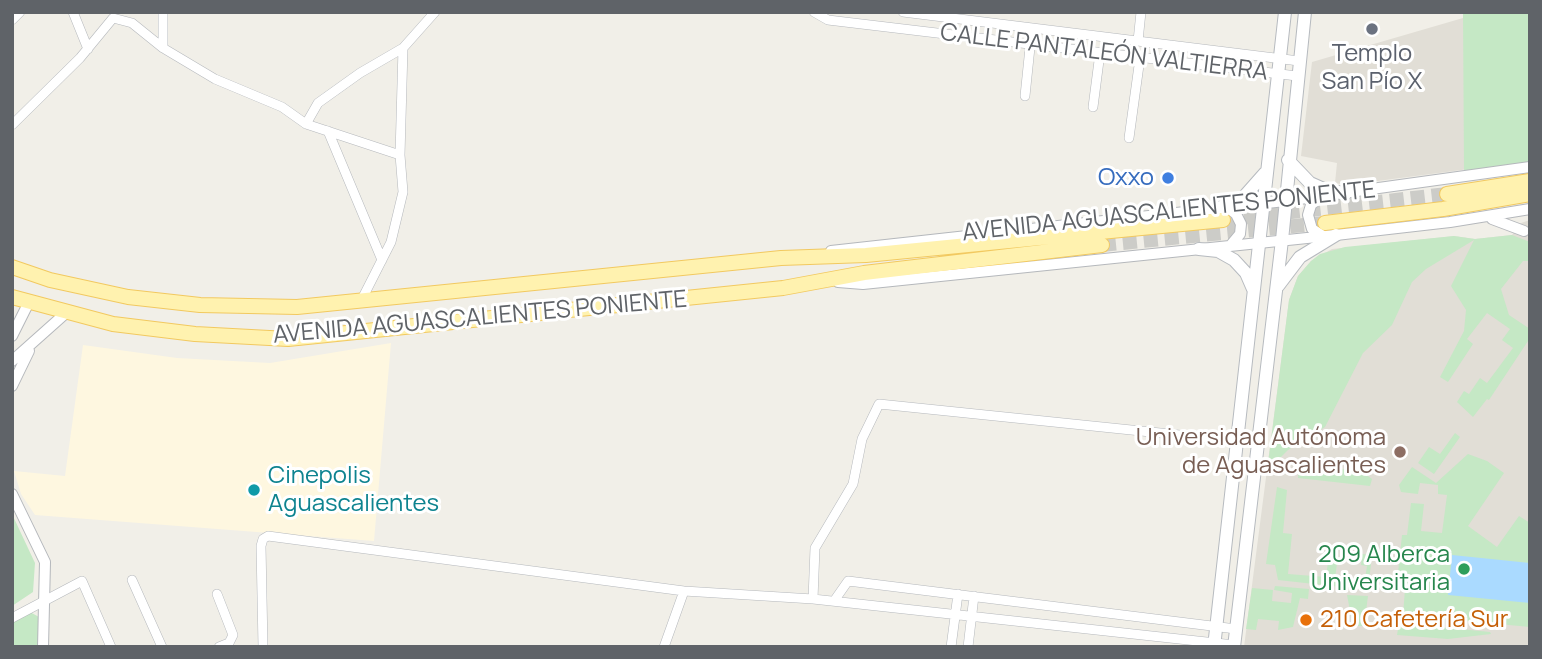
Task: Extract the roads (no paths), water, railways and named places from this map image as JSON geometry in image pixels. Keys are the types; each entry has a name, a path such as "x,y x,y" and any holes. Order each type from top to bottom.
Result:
{"main road":[{"path":"1214,645 1285,12"},
{"path":"1234,646 1282,240 1305,12"},
{"path":"1288,160 1310,183 1328,191 1346,193"},
{"path":"1223,212 1250,193 1267,169"},
{"path":"1447,194 1530,181"},
{"name":"AVENIDA AGUASCALIENTES PONIENTE","path":"1328,231 1530,194"},
{"name":"AVENIDA AGUASCALIENTES PONIENTE","path":"12,267 90,290 200,305 297,307 809,256 866,256 1223,212"},
{"path":"1276,289 1300,257 1328,231"},
{"name":"AVENIDA AGUASCALIENTES PONIENTE","path":"12,297 113,324 183,333 288,339 783,288 864,273 1102,245"},
{"path":"1199,249 1218,251 1234,260 1246,273 1255,293"}],"street":[{"path":"12,20 20,12"},
{"path":"73,12 88,49"},
{"path":"163,12 163,48"},
{"path":"306,124 318,103 359,72 403,48 435,12"},
{"path":"814,12 829,16"},
{"name":"CALLE PANTALEÓN VALTIERRA","path":"902,12 1299,61"},
{"path":"1138,41 1141,12"},
{"name":"CALLE PANTALEÓN VALTIERRA","path":"829,16 1030,45 1297,76"},
{"path":"12,125 88,49 113,18 132,23 163,48 215,79 282,107 306,124 400,155"},
{"path":"1025,96 1032,28"},
{"path":"361,300 391,242 403,192 400,155 403,48"},
{"path":"1093,107 1100,53"},
{"path":"1129,138 1140,58"},
{"path":"328,131 382,260"},
{"name":"AVENIDA AGUASCALIENTES PONIENTE","path":"1223,212 1264,203 1530,167"},
{"path":"1322,196 1311,205 1308,215 1312,229 1328,231"},
{"name":"AVENIDA AGUASCALIENTES PONIENTE","path":"824,281 863,284 1260,243 1328,231 1483,218 1530,209"},
{"path":"1223,212 1236,214 1241,224 1240,234 1230,246"},
{"path":"1483,218 1503,221 1524,231"},
{"path":"12,336 29,302"},
{"path":"12,360 67,312"},
{"path":"12,386 34,342"},
{"path":"813,599 815,548 853,484 862,439 879,404 1238,441"},
{"path":"12,494 45,562 43,647"},
{"path":"263,647 261,546 263,539 268,537 684,591 834,601 1234,646"},
{"path":"132,580 162,647"},
{"path":"12,618 82,581 111,647"},
{"path":"834,601 848,581 1217,624 1236,629"},
{"path":"664,647 684,591"},
{"path":"217,594 233,635 229,643 219,647"},
{"path":"951,647 958,594"},
{"path":"968,647 974,596"}],"water":[{"path":"1452,555 1530,563 1530,603 1448,595"}],"tunnel":[{"path":"1223,220 1447,194"},
{"path":"1102,245 1324,223"}],"place":[{"name":"Templo San Pío X","path":"1372,29"},
{"name":"Oxxo","path":"1168,178"},
{"name":"Universidad Autónoma de Aguascalientes","path":"1400,452"},
{"name":"Cinepolis Aguascalientes","path":"254,490"},
{"name":"209 Alberca Universitaria","path":"1464,569"},
{"name":"210 Cafetería Sur","path":"1306,620"}]}
